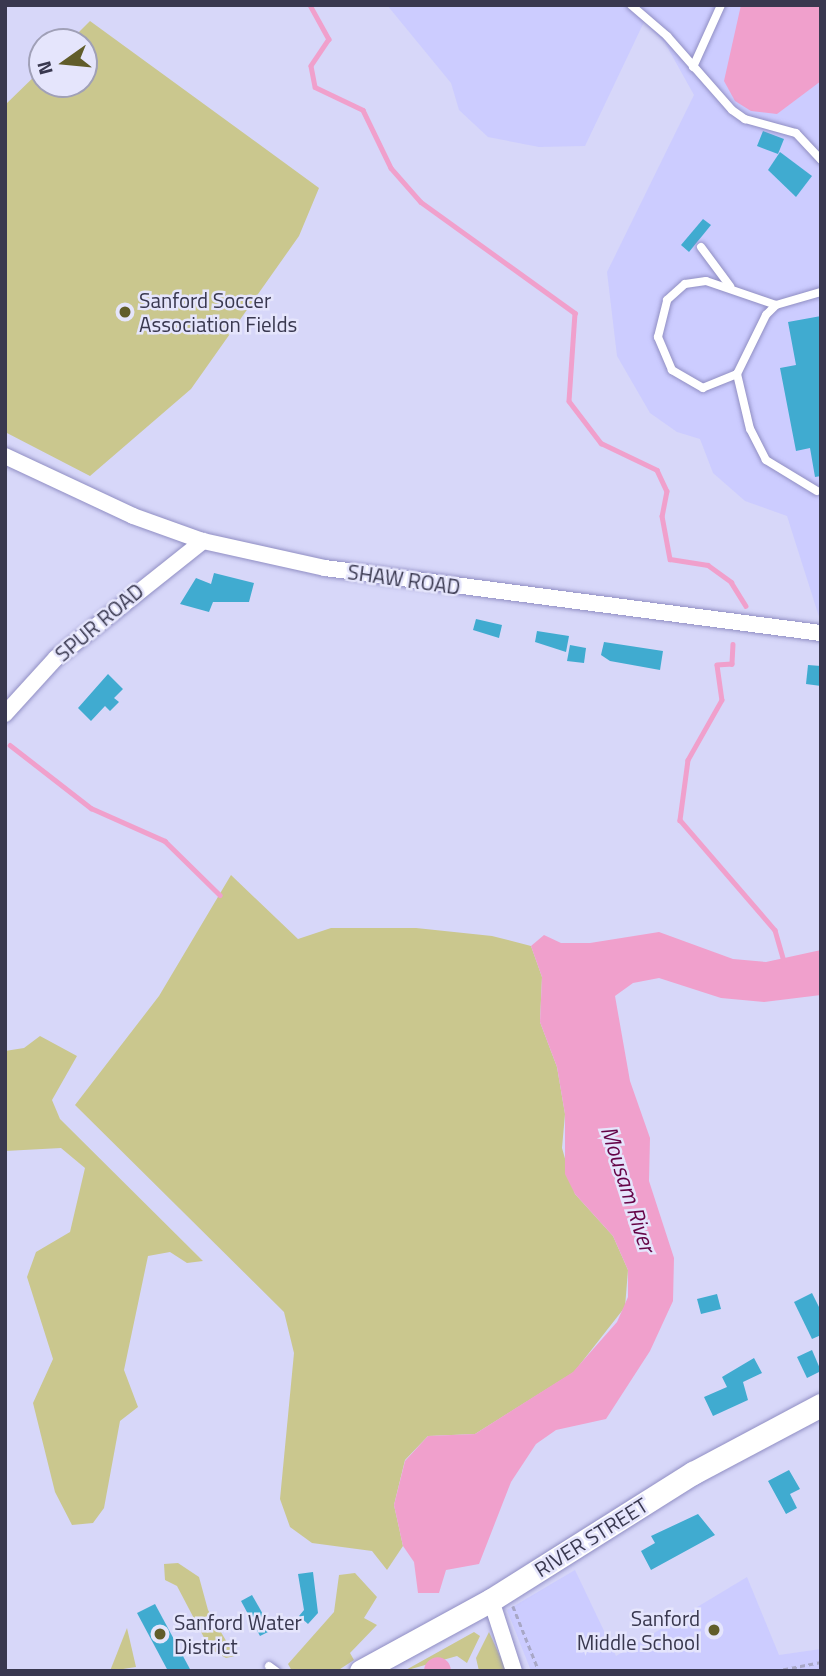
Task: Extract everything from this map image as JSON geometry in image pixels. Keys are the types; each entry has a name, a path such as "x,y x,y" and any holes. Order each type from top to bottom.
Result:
{"street":[{"name":"SHAW ROAD","path":"5,456 133,516 203,541 383,577 821,633"},
{"name":"SPUR ROAD","path":"5,714 56,658 203,541"},
{"name":"RIVER STREET","path":"361,1671 499,1595 693,1474 821,1405"},
{"path":"499,1595 514,1671"}],"lane":[{"path":"631,5 693,67 710,91 738,115 796,133 821,160"},
{"path":"693,67 721,5"},
{"path":"701,247 730,286 751,300 776,305 821,292"},
{"path":"730,286 695,280 676,289 661,314 659,337 665,362 693,385 710,388 737,374"},
{"path":"776,305 757,329 737,374 750,429 766,460 817,491"}],"path":[{"path":"499,1595 539,1671"},
{"path":"775,1671 821,1662"}],"shaded area":[{"path":"387,5 821,5 821,623 787,516 745,501 713,473 700,439 677,432 650,413 617,356 607,272 694,95 665,43 644,22 585,146 539,147 488,137 459,110 451,83"},
{"name":"Sanford Soccer Association Fields","path":"90,21 319,188 299,236 191,389 90,476 5,432 5,105 28,83 28,98 98,98 98,28 83,28"},
{"path":"231,875 298,939 331,928 416,928 492,936 531,946 542,977 540,1022 557,1067 565,1114 562,1148 575,1194 613,1236 628,1270 625,1307 574,1372 475,1434 428,1436 405,1460 394,1505 403,1546 387,1570 372,1551 312,1543 290,1527 280,1499 294,1353 284,1312 75,1105 159,996"},
{"path":"40,1036 77,1056 52,1100 60,1119 203,1261 187,1263 170,1252 148,1256 124,1370 138,1407 120,1421 104,1508 93,1523 72,1525 55,1492 33,1403 53,1359 27,1277 36,1252 70,1232 85,1168 61,1148 5,1151 5,1051 24,1048"},
{"path":"178,1563 199,1577 208,1610 235,1656 226,1658 210,1649 177,1586 165,1580 164,1564"},
{"name":"Sanford Middle School","path":"575,1570 616,1656 747,1577 779,1655 821,1649 821,1671 531,1671 507,1610"},
{"path":"355,1573 377,1597 364,1618 377,1625 350,1653 354,1660 337,1671 292,1671 288,1664 334,1612 339,1575"},
{"path":"127,1628 136,1667 110,1671"},
{"path":"474,1632 480,1636 467,1663 457,1656 404,1671"},
{"path":"489,1632 506,1671 479,1671 476,1658"}],"water":[{"path":"741,5 821,5 821,81 777,114 751,111 735,101 724,81"},
{"name":"Mousam River","path":"659,932 733,959 766,962 821,950 821,995 764,1002 721,998 659,978 633,983 615,996 630,1081 650,1138 649,1181 674,1258 673,1301 650,1351 606,1419 556,1430 536,1444 511,1482 479,1564 446,1570 439,1593 418,1593 414,1562 403,1546 394,1505 405,1461 428,1436 475,1434 573,1372 617,1322 628,1297 628,1270 613,1236 575,1194 565,1174 565,1114 557,1067 540,1022 542,977 531,946 544,935 561,943 590,943"}],"building":[{"path":"763,131 784,139 778,154 757,146"},
{"path":"780,152 812,176 796,197 768,170"},
{"path":"703,219 711,225 689,252 681,245"},
{"path":"821,316 821,476 815,477 810,448 796,451 780,368 796,365 788,322"},
{"path":"214,573 254,583 249,602 213,602 209,612 180,604 196,578 211,584"},
{"path":"476,619 502,625 499,638 473,630"},
{"path":"537,631 569,636 566,652 535,642"},
{"path":"604,642 663,651 660,670 610,661 601,655"},
{"path":"570,645 586,648 584,663 567,661"},
{"path":"808,665 821,666 821,686 806,684"},
{"path":"108,674 123,689 114,698 119,702 110,711 105,706 91,721 78,708"},
{"path":"812,1293 821,1311 821,1335 812,1339 794,1302"},
{"path":"717,1294 721,1309 701,1314 697,1299"},
{"path":"812,1350 821,1371 807,1378 797,1357"},
{"path":"754,1358 762,1373 743,1382 748,1400 713,1416 704,1397 727,1387 722,1377"},
{"path":"789,1470 800,1489 790,1494 797,1508 786,1514 768,1481"},
{"path":"698,1514 715,1535 651,1570 641,1551 655,1543 651,1536"},
{"path":"313,1572 318,1613 308,1624 299,1616 304,1610 298,1574"},
{"path":"252,1595 272,1630 260,1636 241,1601"},
{"name":"Sanford Water District","path":"155,1604 191,1671 168,1671 137,1613"}],"waterway":[{"path":"310,5 329,39 311,66 315,87 363,110 391,168 421,202 575,313 569,401 601,443 657,470 667,491 662,516 670,559 708,565 731,582 746,606"},
{"path":"733,644 732,664 717,665 722,700 688,760 680,820 775,930 784,961"},
{"path":"10,745 91,808 165,841 220,895"}],"place":[{"name":"Sanford Soccer Association Fields","path":"125,312"},
{"name":"Sanford Middle School","path":"714,1630"},
{"name":"Sanford Water District","path":"160,1634"}]}
